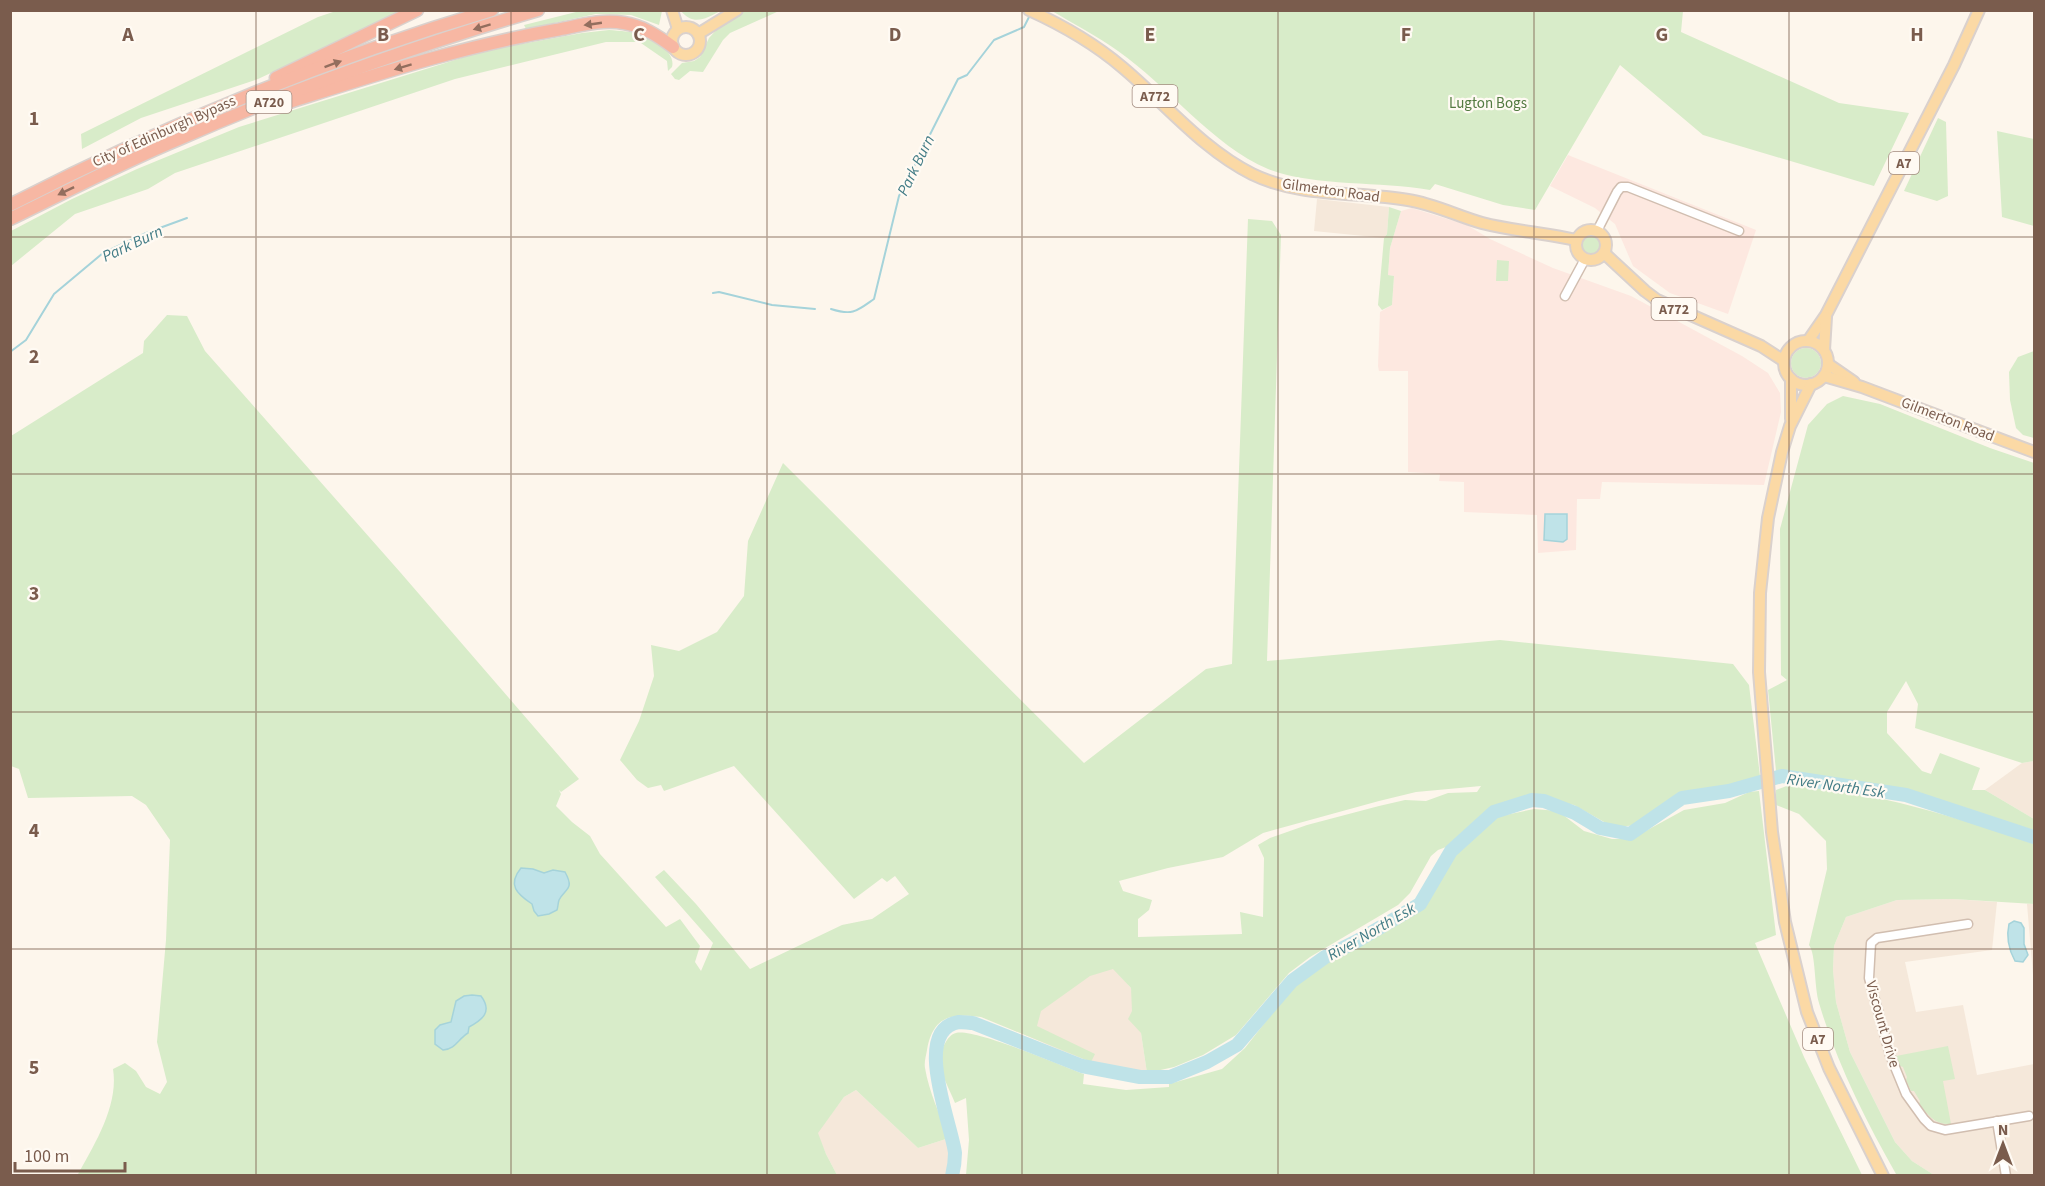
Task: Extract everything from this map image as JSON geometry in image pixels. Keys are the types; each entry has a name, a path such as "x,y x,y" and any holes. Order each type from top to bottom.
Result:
{"highway":[{"path":"164,131 417,10"},
{"name":"City of Edinburgh Bypass","path":"10,205 164,131 329,65 492,10"},
{"name":"City of Edinburgh Bypass","path":"10,219 107,171 304,88 369,64 538,10"},
{"path":"179,139 415,63 525,35 611,22 639,27 673,47"}],"main road":[{"path":"672,10 678,29"},
{"path":"698,34 737,10"},
{"name":"A7","path":"1808,341 1826,315 1954,65 1979,10"},
{"name":"Gilmerton Road","path":"1033,12 1094,45 1122,66 1206,143 1235,164 1270,181 1289,187 1317,191 1409,200 1516,231 1553,234 1576,240"},
{"path":"687,27 698,34 699,44 694,52 680,54 673,47 672,39 678,29 687,27"},
{"path":"1597,231 1582,232 1576,240 1578,253 1585,259 1598,259 1604,253"},
{"name":"A772","path":"1597,231 1605,238 1604,253 1657,300 1761,346 1784,361"},
{"name":"A7","path":"1824,350 1826,315"},
{"path":"1808,341 1820,345 1828,364 1824,376 1810,384 1791,379 1784,361 1789,349 1797,343 1808,341"},
{"name":"A772","path":"1761,346 1789,349"},
{"name":"Gilmerton Road","path":"1828,364 1862,387"},
{"name":"Gilmerton Road","path":"1824,376 1862,387 2034,452"},
{"name":"A7","path":"1790,426 1793,392 1791,379"},
{"name":"A7","path":"1810,384 1790,426 1782,452 1768,518 1760,593 1759,672 1772,832 1779,893 1807,1012 1829,1068 1882,1176"}],"street":[{"path":"1597,231 1621,187 1628,187 1739,231"},
{"path":"1565,296 1585,259"},
{"name":"Viscount Drive","path":"1968,924 1873,940 1869,948 1869,978 1890,1055 1906,1094 1931,1125 1945,1130 2029,1116"},
{"path":"1997,1121 2006,1176"}],"shaded area":[{"path":"1568,155 1756,230 1728,314 1670,293 1633,266 1615,224 1595,208 1550,186"},
{"path":"1317,199 1389,207 1387,234 1384,238 1314,231"},
{"path":"1412,208 1467,225 1490,239 1553,268 1631,296 1742,356 1768,373 1780,393 1781,412 1764,485 1602,482 1600,499 1577,499 1576,550 1538,553 1537,515 1464,512 1464,482 1439,481 1440,474 1408,472 1408,371 1379,371 1378,366 1380,312 1392,305 1394,276 1388,275 1390,248 1401,211"},
{"path":"2034,761 2034,819 1985,790 2022,763"},
{"path":"1953,899 1997,902 1992,950 1905,962 1916,1012 1963,1005 1977,1075 2034,1064 2034,1175 1934,1175 1912,1161 1895,1142 1850,1052 1836,1002 1833,970 1834,946 1846,917 1897,900"},
{"path":"2027,904 2034,904 2034,987"},
{"path":"1098,950 1131,988 1147,1073 1091,1062 1009,1028 1013,1016"},
{"path":"856,1090 918,1148 949,1138 948,1175 837,1175 817,1133 844,1097"}],"green space":[{"path":"681,10 720,11 695,20"},
{"path":"336,11 403,11 258,79 141,118 82,149 81,134 318,17"},
{"path":"580,11 662,11 659,25 631,15 596,14 526,29 524,25"},
{"path":"744,11 779,11 730,33 703,72 690,71 679,80 675,79 671,74 682,63 694,61 700,57 709,38 719,27"},
{"name":"Lugton Bogs","path":"1052,11 1683,11 1681,32 1839,103 1909,113 1874,186 1703,135 1620,65 1535,210 1503,205 1435,184 1430,190 1326,181 1286,175 1268,169 1228,146 1118,51"},
{"path":"609,30 634,33 653,40 668,52 672,67 668,71 667,61 638,41 606,42 455,79 175,173 148,189 75,214 11,266 11,231 137,169 239,127 484,51"},
{"path":"1938,118 1946,122 1948,196 1937,201 1904,191"},
{"path":"1997,131 2034,139 2034,226 2002,217"},
{"path":"1389,207 1401,211 1390,248 1388,275 1394,276 1392,305 1382,310 1378,305"},
{"path":"1248,219 1272,221 1281,235 1267,661 1500,640 1733,664 1749,685 1760,776 1733,784 1695,790 1672,801 1640,825 1613,827 1574,805 1532,797 1487,810 1446,847 1431,856 1410,893 1398,905 1310,957 1289,973 1236,1035 1203,1055 1174,1067 1147,1073 1141,1033 1128,1019 1132,1011 1131,988 1113,969 1090,976 1041,1011 1037,1026 1095,1054 1091,1062 981,1017 961,1016 945,1019 934,1030 930,1039 925,1066 932,1095 949,1138 918,1148 856,1090 844,1097 818,1133 837,1175 77,1176 109,1111 114,1083 113,1069 125,1063 136,1071 146,1087 160,1094 167,1082 157,1042 166,940 170,840 146,805 132,796 28,798 19,769 11,766 11,436 143,353 144,341 167,315 187,316 205,351 579,779 561,792 559,790 561,794 556,806 590,836 600,854 666,927 680,919 700,946 695,962 701,971 713,943 655,877 664,870 696,904 750,969 842,925 872,919 909,894 895,876 887,882 882,878 854,899 734,766 664,791 661,785 648,788 637,780 620,760 639,721 654,676 651,645 679,651 717,632 744,596 748,541 783,463 1084,763 1206,669 1232,664","holes":["1481,786 1477,792 1448,793 1426,801 1405,800 1379,806 1307,825 1270,838 1258,845 1264,858 1263,917 1240,912 1242,934 1138,937 1138,919 1149,910 1152,900 1123,891 1119,881 1223,857 1263,833 1379,801 1416,792"]},
{"path":"1591,234 1599,237 1602,245 1599,253 1591,256 1583,253 1580,245 1583,237"},
{"path":"1497,260 1509,261 1508,281 1496,281"},
{"path":"1806,348 1817,352 1821,363 1817,374 1806,378 1795,374 1791,363 1795,352"},
{"path":"2034,351 2034,438 2023,435 2016,428 2010,400 2009,372 2018,357"},
{"path":"1843,396 1880,404 2034,463 2034,761 2022,763 1915,728 1918,704 1906,681 1887,712 1887,733 1922,771 1931,774 1940,753 1980,768 1972,790 1985,790 2034,819 2033,830 1910,792 1831,777 1776,771 1768,690 1787,680 1781,675 1780,529 1808,425 1827,404"},
{"path":"1792,784 1885,799 1975,824 2034,844 2034,904 1953,899 1897,900 1846,917 1834,946 1833,970 1836,1002 1850,1052 1895,1142 1912,1161 1934,1175 1896,1174 1853,1091 1826,1026 1817,996 1813,956 1809,945 1827,869 1826,841 1799,814 1776,805 1776,790"},
{"path":"1759,791 1776,935 1755,943 1804,1057 1862,1175 966,1175 969,1140 966,1098 955,1103 940,1065 943,1047 953,1034 966,1033 980,1036 1039,1056 1084,1074 1083,1084 1126,1090 1169,1087 1169,1084 1222,1069 1245,1048 1296,983 1325,961 1386,930 1424,906 1454,853 1475,832 1496,817 1534,809 1558,811 1584,831 1612,839 1631,839 1684,810 1725,803 1749,792"},
{"path":"1948,1046 1955,1079 1943,1081 1951,1124 1945,1124 1929,1116 1919,1104 1920,1101 1914,1091 1911,1091 1903,1067 1900,1066 1896,1056"}],"water":[{"path":"1545,514 1567,514 1567,539 1563,542 1544,540"},
{"path":"521,868 544,873 553,870 565,872 569,886 559,900 557,910 538,916 532,904 518,893 514,884"},
{"path":"2014,921 2021,923 2024,928 2024,944 2028,955 2023,962 2015,961 2009,943 2009,924"},
{"path":"464,996 481,996 486,1007 484,1015 469,1027 468,1033 454,1046 443,1050 435,1044 435,1030 440,1025 451,1022 456,1001"}],"waterway":[{"name":"Park Burn","path":"831,309 850,312 874,299 899,196 958,79 967,75 994,40 1024,27 1030,15"},
{"name":"Park Burn","path":"10,352 26,340 54,294 103,253 146,233 187,218"},
{"name":"Park Burn","path":"713,293 719,292 772,305 815,309"},
{"name":"River North Esk","path":"952,1176 955,1153 942,1101 936,1059 938,1041 945,1028 959,1022 973,1023 1082,1066 1140,1077 1170,1077 1207,1062 1237,1045 1292,981 1325,957 1420,904 1451,851 1494,812 1532,800 1544,801 1575,813 1600,828 1630,834 1682,798 1729,791 1782,776 1906,795 2034,837"}]}
